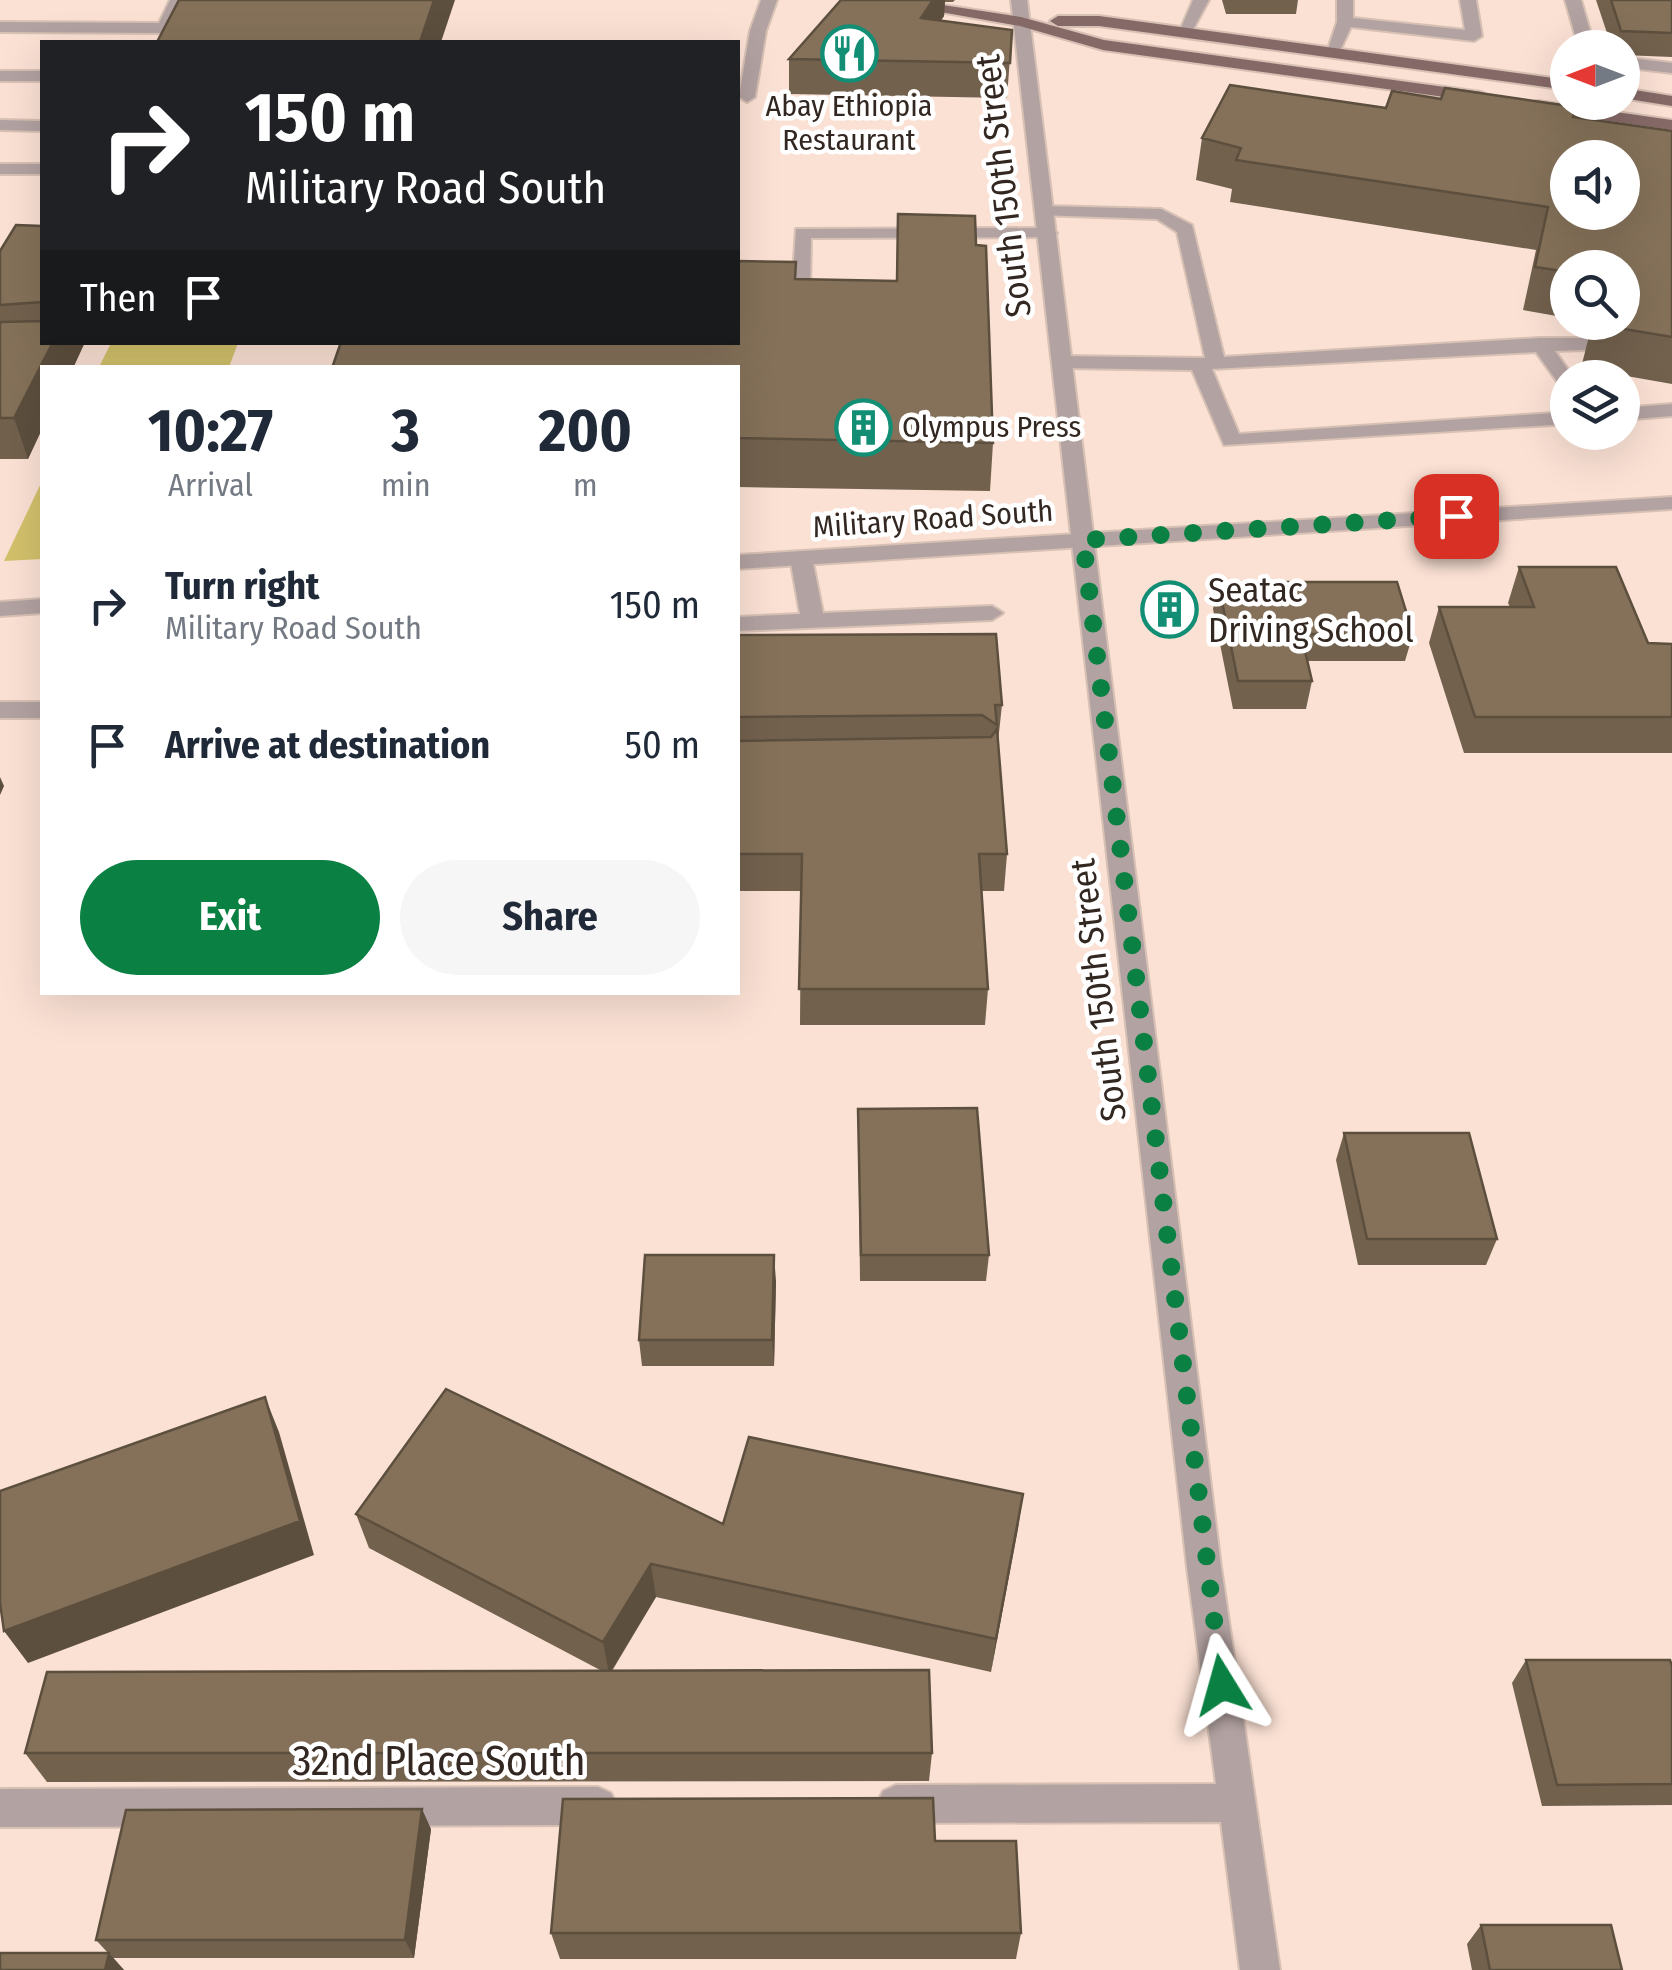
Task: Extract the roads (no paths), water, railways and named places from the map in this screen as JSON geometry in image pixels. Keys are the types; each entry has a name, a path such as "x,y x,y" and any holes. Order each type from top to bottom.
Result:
{"main road":[{"path":"881,0 1020,11 1550,82"},
{"path":"1020,11 1103,44 1495,100"},
{"path":"1640,96 1672,101"},
{"path":"1514,102 1672,126"}],"street":[{"path":"0,26 164,28 178,0"},
{"path":"747,97 758,31 769,0"},
{"path":"1335,0 1345,22"},
{"path":"1332,52 1345,22 1346,0"},
{"path":"1345,22 1474,36 1468,0"},
{"path":"1572,0 1581,30"},
{"path":"1184,32 1195,1"},
{"name":"South 150th Street","path":"1020,11 1204,1567 1260,1970"},
{"path":"1640,64 1672,68"},
{"path":"0,76 40,76"},
{"path":"0,126 40,126"},
{"path":"0,169 40,169"},
{"path":"801,293 802,234 1161,214 1186,229 1208,363 1231,441 1550,419"},
{"path":"1540,344 1551,360"},
{"path":"1062,362 1208,363 1585,344"},
{"path":"1640,413 1672,410"},
{"name":"Military Road South","path":"740,562 1672,503"},
{"path":"802,558 813,620"},
{"path":"0,609 40,606"},
{"path":"740,624 992,613"},
{"path":"0,710 40,710"},
{"path":"858,1804 1239,1802"},
{"name":"32nd Place South","path":"0,1808 638,1806"}],"place":[{"name":"Abay Ethiopia Restaurant","path":"849,53"},
{"name":"Olympus Press","path":"863,427"},
{"name":"Seatac Driving School","path":"1169,610"}]}
